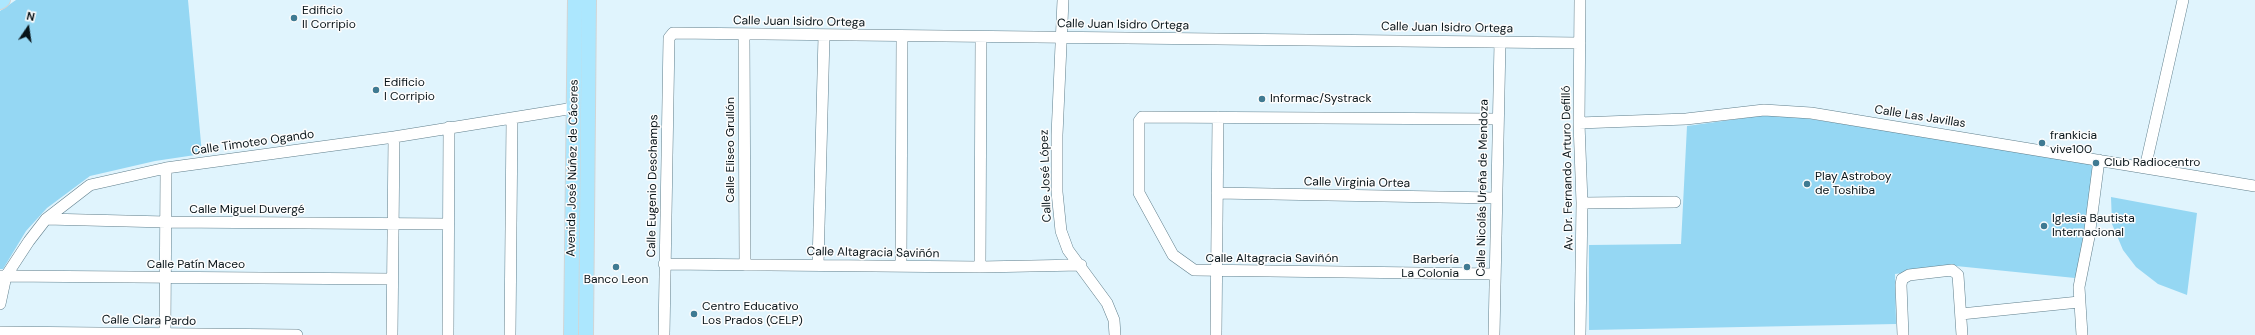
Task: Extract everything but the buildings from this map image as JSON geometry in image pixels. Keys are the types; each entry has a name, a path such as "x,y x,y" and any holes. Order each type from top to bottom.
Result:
{"main road":[{"name":"Avenida José Núñez de Cáceres","path":"571,335 575,0"},
{"name":"Avenida José Núñez de Cáceres","path":"586,335 589,0"}],"street":[{"name":"Calle José López","path":"1062,0 1063,37 1057,135 1057,192 1061,231 1068,250 1081,265 1107,303 1114,320 1115,335"},
{"name":"Av. Dr. Fernando Arturo Defilló","path":"1580,0 1579,123 1582,203 1580,335"},
{"path":"2146,168 2183,0"},
{"name":"Calle Juan Isidro Ortega","path":"669,38 673,33 981,38 1063,37 1580,43"},
{"name":"Calle Eliseo Grullón","path":"744,34 745,265"},
{"path":"818,265 824,36"},
{"path":"901,266 902,37"},
{"name":"Calle Eugenio Deschamps","path":"664,335 669,38"},
{"path":"980,267 981,38"},
{"name":"Calle Nicolás Ureña de Mendoza","path":"1494,335 1495,198 1500,42"},
{"name":"Calle Timoteo Ogando","path":"0,304 3,276 46,219 90,185 166,168 394,137 574,108"},
{"name":"Calle Las Javillas","path":"1579,123 1686,119 1775,110 1818,114 2255,186"},
{"name":"Calle Altagracia Saviñón","path":"1218,117 1142,116 1138,121 1138,184 1142,202 1173,255 1194,270 1495,274"},
{"path":"1216,335 1218,117 1497,119"},
{"path":"510,335 512,118"},
{"path":"448,335 449,128"},
{"path":"392,335 394,137"},
{"path":"2082,335 2079,302 2099,160"},
{"path":"165,335 166,168"},
{"name":"Calle Virginia Ortea","path":"1217,194 1495,198"},
{"path":"1582,203 1675,202"},
{"name":"Calle Miguel Duvergé","path":"46,219 166,222 448,224"},
{"name":"Calle Altagracia Saviñón","path":"664,264 980,267 1081,265"},
{"path":"1902,335 1902,279 1909,275 1952,270 1958,275 1962,335"},
{"name":"Calle Patín Maceo","path":"3,276 392,279"},
{"path":"1961,314 2079,302"},
{"name":"Calle Clara Pardo","path":"0,332 165,335 297,335"}],"shaded area":[{"path":"16,0 188,0 202,154 155,161 90,176 47,208 26,231 3,269 0,269 0,11"},
{"path":"1766,115 1804,118 2096,163 2085,279 1956,266 1895,274 1896,324 1589,330 1589,245 1681,244 1687,126"},
{"path":"2111,197 2197,213 2187,295 2158,284 2136,267 2123,250 2112,224"}],"place":[{"name":"Edificio II Corripio","path":"294,18"},
{"name":"Edificio I Corripio","path":"376,90"},
{"name":"Informac/Systrack","path":"1262,99"},
{"name":"frankicia vive100","path":"2042,143"},
{"name":"Club Radiocentro","path":"2096,163"},
{"name":"Play Astroboy de Toshiba","path":"1807,184"},
{"name":"Iglesia Bautista Internacional","path":"2044,226"},
{"name":"Banco Leon","path":"616,267"},
{"name":"Barbería La Colonia","path":"1467,267"},
{"name":"Centro Educativo Los Prados (CELP)","path":"694,314"}]}
